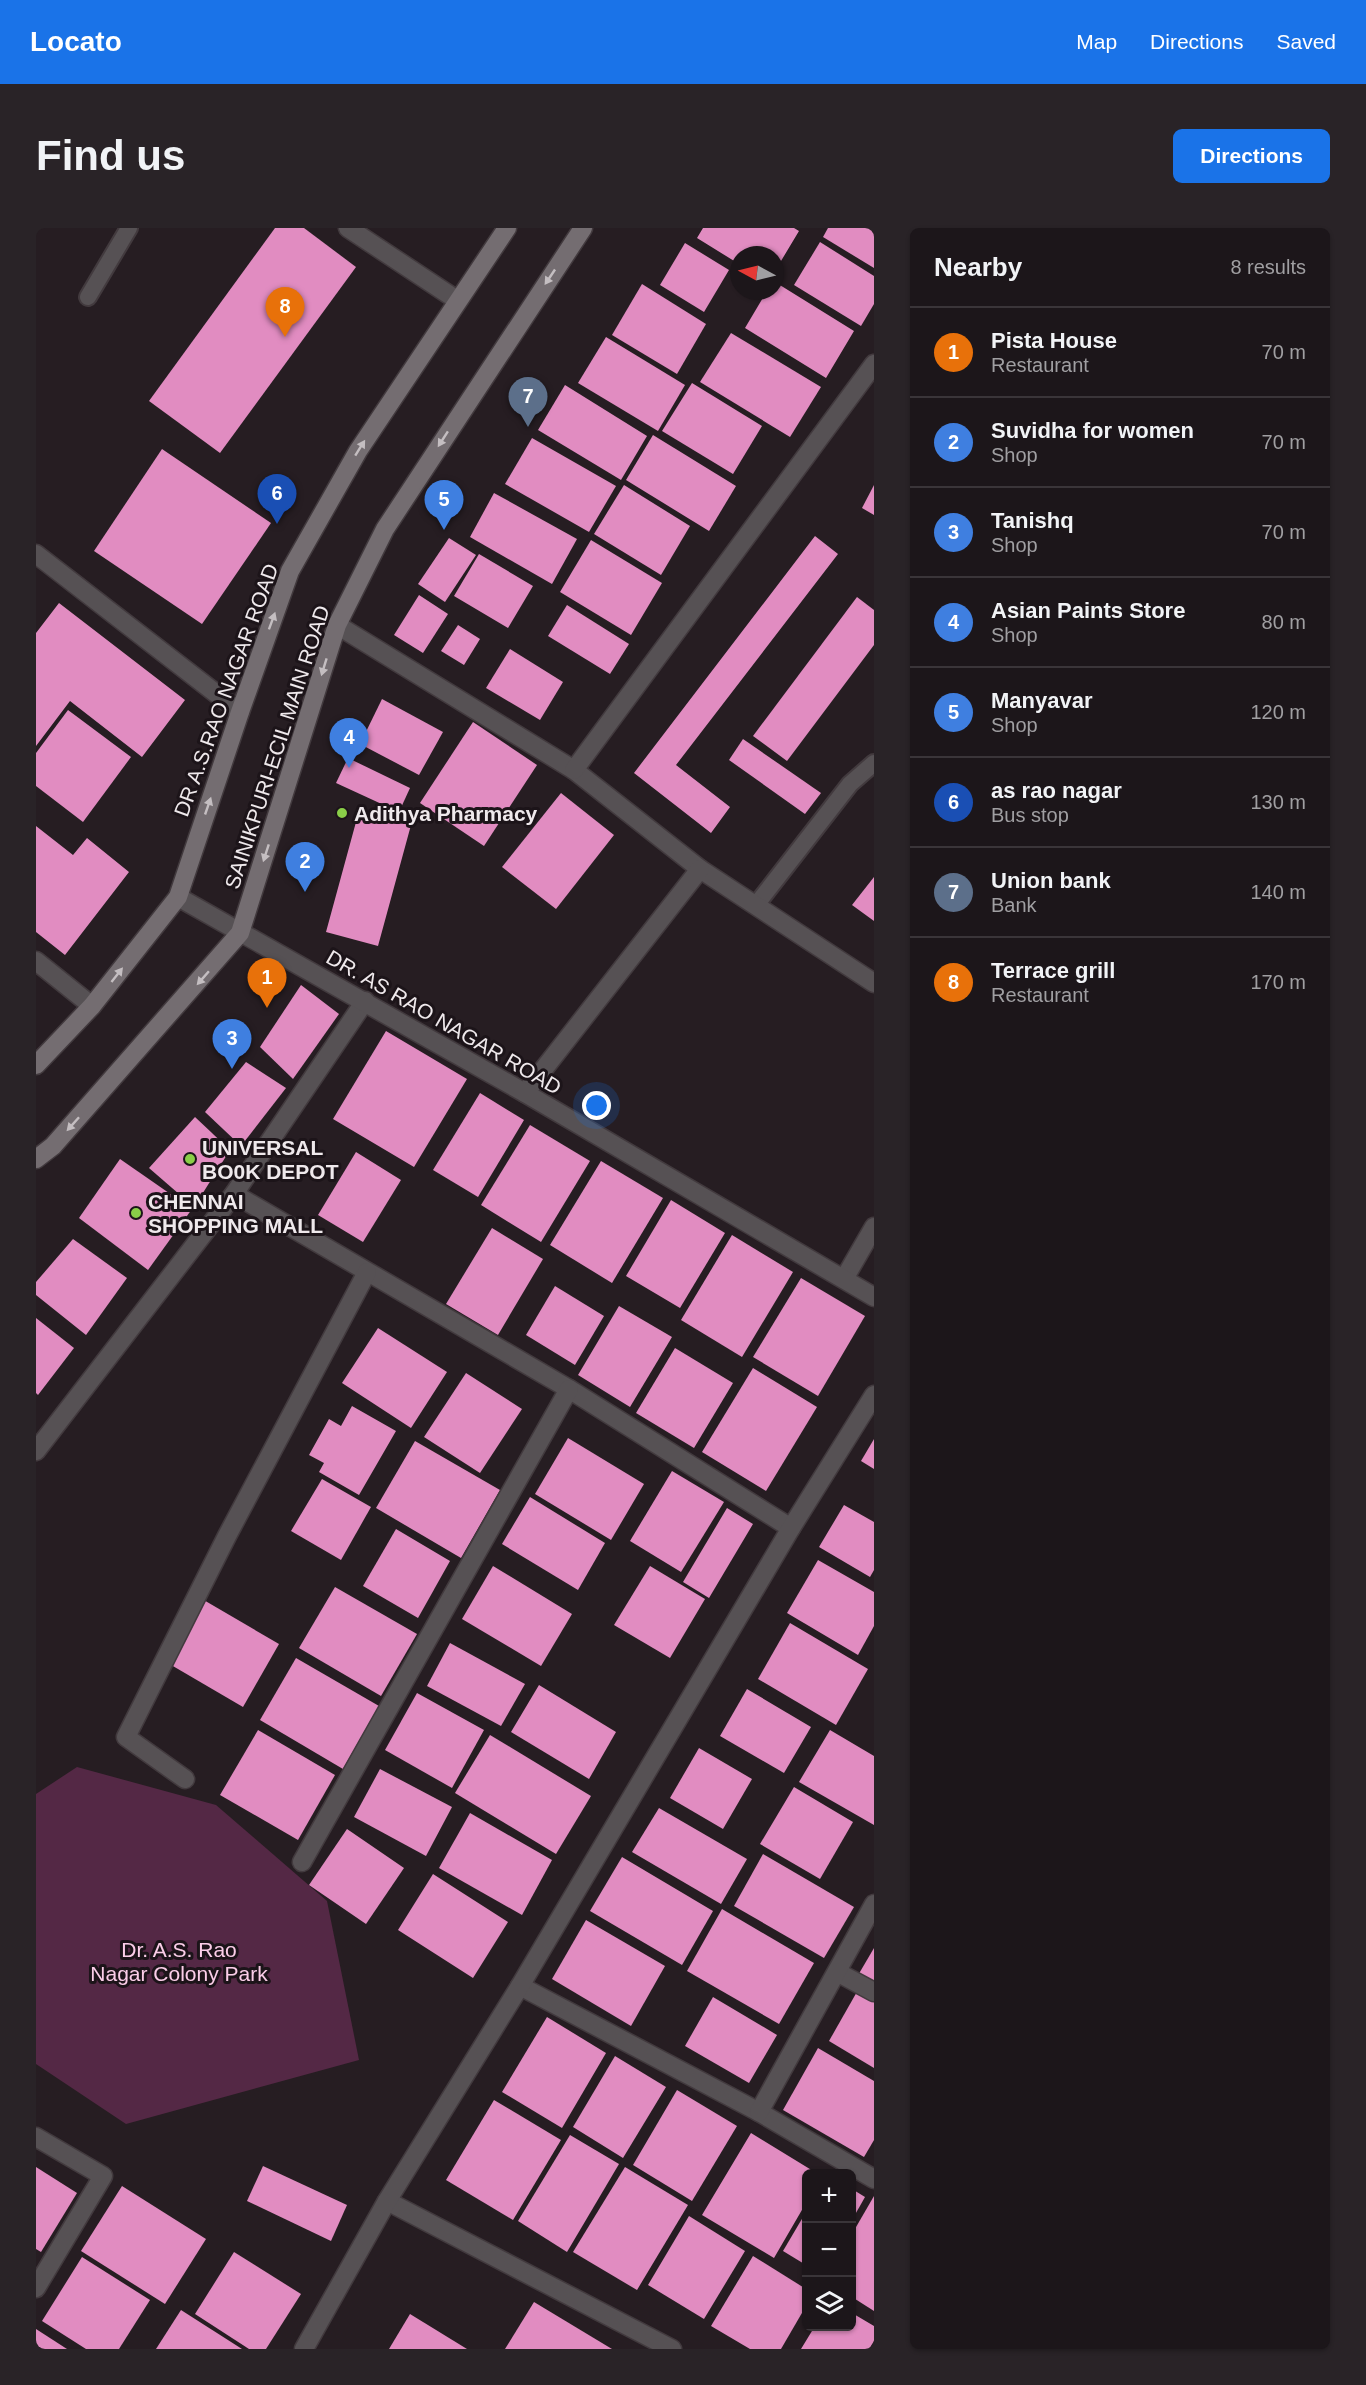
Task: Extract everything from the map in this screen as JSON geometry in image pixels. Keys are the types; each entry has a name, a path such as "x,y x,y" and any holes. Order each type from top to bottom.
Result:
{"main road":[{"name":"DR A.S.RAO NAGAR ROAD","path":"36,1065 92,1006 178,897 290,571 358,451 507,228"},
{"name":"SAINIKPURI-ECIL MAIN ROAD","path":"36,1159 53,1146 240,933 337,625 385,529 583,228"}],"street":[{"path":"348,228 457,300"},
{"path":"574,770 868,385 874,364"},
{"path":"36,554 240,712"},
{"path":"337,625 574,770 700,869 874,983"},
{"path":"525,1093 700,869"},
{"name":"DR. AS RAO NAGAR ROAD","path":"178,897 365,1001 874,1297"},
{"path":"36,960 92,1006"},
{"path":"36,1451 234,1194 365,1001"},
{"path":"234,1194 569,1389 791,1528"},
{"path":"844,1279 874,1227"},
{"path":"185,1779 126,1737 226,1536 367,1272"},
{"path":"302,1862 569,1389"},
{"path":"304,2349 387,2202 520,1986 791,1528 874,1395"},
{"path":"759,2112 874,1904"},
{"path":"837,1972 874,1992"},
{"path":"520,1986 759,2112 874,2179"},
{"path":"36,2137 103,2176 36,2288"},
{"path":"387,2202 644,2343 672,2349"}],"lane":[{"path":"88,297 129,228"},
{"path":"756,905 850,784 874,763"}],"green space":[{"name":"Dr. A.S. Rao Nagar Colony Park","path":"77,1767 216,1805 327,1901 359,2060 126,2124 36,2064 36,1794"}],"building":[{"path":"275,228 304,228 356,267 220,453 149,401"},
{"path":"703,228 794,228 799,231 784,256 784,246 730,246 730,258 697,238"},
{"path":"828,228 874,228 874,268 823,237"},
{"path":"820,242 874,276 874,304 861,326 794,285"},
{"path":"685,243 729,270 704,312 660,285"},
{"path":"642,284 706,324 677,374 612,335"},
{"path":"784,288 854,331 826,378 745,328 762,300 784,300"},
{"path":"731,333 821,387 790,437 700,382"},
{"path":"606,337 685,385 658,431 578,383"},
{"path":"692,383 762,426 733,474 662,431"},
{"path":"565,385 647,436 621,480 538,430"},
{"path":"653,435 736,486 709,531 626,480"},
{"path":"532,438 616,486 589,532 505,484"},
{"path":"162,449 271,523 202,624 94,551"},
{"path":"624,485 690,526 661,575 594,534"},
{"path":"874,485 874,515 862,508"},
{"path":"494,493 577,539 552,584 470,537"},
{"path":"815,536 838,554 676,765 730,807 711,833 634,773"},
{"path":"449,538 476,555 445,602 418,584"},
{"path":"591,540 662,583 631,635 560,592"},
{"path":"479,554 533,586 508,628 454,596"},
{"path":"419,595 448,614 423,653 394,635"},
{"path":"857,597 874,610 874,645 787,761 753,736"},
{"path":"59,603 185,700 142,757 70,701 36,746 36,633"},
{"path":"567,605 629,644 610,674 548,636"},
{"path":"458,625 480,639 464,665 441,651"},
{"path":"510,649 563,682 540,720 486,688"},
{"path":"382,699 443,732 419,775 360,744"},
{"path":"68,710 131,757 83,822 36,786 36,753"},
{"path":"473,722 537,765 484,846 420,803"},
{"path":"743,739 821,793 805,814 729,760"},
{"path":"348,758 410,788 399,812 336,783"},
{"path":"561,793 614,835 556,909 502,867"},
{"path":"359,811 411,825 378,946 326,932"},
{"path":"36,826 73,855 87,838 129,872 65,955 36,932"},
{"path":"874,877 874,921 852,905"},
{"path":"301,985 339,1014 293,1079 260,1047"},
{"path":"386,1031 467,1079 414,1167 333,1119"},
{"path":"246,1062 286,1088 241,1146 205,1112"},
{"path":"480,1093 524,1120 478,1197 433,1170"},
{"name":"UNIVERSAL BO0K DEPOT","path":"195,1117 230,1150 194,1207 149,1168"},
{"path":"530,1125 590,1161 541,1242 481,1205"},
{"path":"356,1152 401,1180 363,1242 318,1215"},
{"name":"CHENNAI SHOPPING MALL","path":"120,1159 192,1209 148,1270 79,1218"},
{"path":"601,1161 663,1198 612,1283 550,1245"},
{"path":"671,1200 725,1233 680,1308 626,1276"},
{"path":"492,1228 543,1259 498,1335 446,1304"},
{"path":"732,1235 793,1272 742,1357 681,1320"},
{"path":"73,1239 127,1278 86,1335 36,1295 36,1282"},
{"path":"801,1278 865,1316 818,1396 753,1357"},
{"path":"555,1286 604,1316 575,1365 526,1335"},
{"path":"619,1306 672,1337 630,1407 578,1375"},
{"path":"36,1318 74,1348 38,1395 36,1393"},
{"path":"378,1328 447,1372 411,1428 342,1383"},
{"path":"675,1348 733,1383 694,1448 636,1413"},
{"path":"753,1368 817,1407 766,1491 702,1452"},
{"path":"466,1373 522,1409 480,1473 424,1437"},
{"path":"352,1406 396,1431 359,1495 319,1472 324,1463 309,1455 329,1419 341,1426"},
{"path":"568,1438 644,1484 611,1540 535,1494"},
{"path":"874,1439 874,1469 861,1461"},
{"path":"415,1441 500,1490 461,1558 376,1508"},
{"path":"672,1471 724,1502 681,1572 630,1541"},
{"path":"322,1479 371,1507 341,1560 291,1531"},
{"path":"530,1497 605,1543 578,1590 502,1544"},
{"path":"844,1505 874,1522 874,1570 870,1577 819,1547"},
{"path":"727,1508 753,1524 709,1598 683,1582"},
{"path":"396,1529 450,1561 418,1618 363,1586"},
{"path":"818,1560 874,1592 874,1626 858,1655 787,1613"},
{"path":"493,1566 572,1614 541,1666 462,1619"},
{"path":"650,1566 705,1599 670,1658 614,1625"},
{"path":"335,1587 417,1634 381,1696 299,1648"},
{"path":"202,1599 279,1644 243,1707 166,1662"},
{"path":"790,1623 868,1669 836,1725 758,1679"},
{"path":"450,1643 525,1684 501,1726 427,1686"},
{"path":"296,1658 379,1706 343,1769 260,1720"},
{"path":"539,1685 616,1732 589,1779 511,1732"},
{"path":"747,1689 811,1727 784,1773 720,1736"},
{"path":"417,1693 484,1730 452,1788 385,1750"},
{"path":"258,1730 335,1775 298,1840 220,1795"},
{"path":"830,1730 874,1756 874,1825 799,1782"},
{"path":"490,1735 591,1796 556,1854 455,1793"},
{"path":"699,1748 752,1779 723,1829 670,1798"},
{"path":"380,1769 452,1807 426,1856 354,1817"},
{"path":"794,1787 853,1822 820,1879 760,1844"},
{"path":"659,1808 747,1859 721,1904 632,1852"},
{"path":"470,1813 552,1860 522,1915 439,1868"},
{"path":"347,1829 404,1868 366,1924 309,1885"},
{"path":"763,1854 854,1907 824,1958 734,1906"},
{"path":"622,1857 713,1911 682,1965 590,1911"},
{"path":"433,1874 508,1922 473,1978 398,1930"},
{"path":"722,1909 814,1963 779,2024 687,1971"},
{"path":"586,1920 665,1966 631,2026 552,1979"},
{"path":"874,1948 874,1987 857,1977"},
{"path":"858,1990 874,1999 874,2068 829,2041"},
{"path":"713,1997 777,2035 749,2083 685,2046"},
{"path":"547,2017 606,2053 562,2128 502,2092"},
{"path":"818,2048 874,2081 874,2140 864,2157 783,2110"},
{"path":"615,2056 666,2087 623,2158 573,2127"},
{"path":"677,2090 737,2126 692,2201 633,2165"},
{"path":"494,2100 561,2140 513,2220 446,2180"},
{"path":"751,2133 810,2169 802,2169 802,2210 774,2258 702,2215"},
{"path":"570,2135 619,2164 567,2252 518,2221"},
{"path":"263,2166 347,2205 331,2241 247,2201"},
{"path":"36,2167 77,2193 41,2252 36,2249"},
{"path":"625,2167 688,2205 637,2290 573,2252"},
{"path":"122,2186 206,2239 165,2304 81,2251"},
{"path":"856,2191 865,2197 856,2213"},
{"path":"874,2196 874,2311 856,2300 856,2227"},
{"path":"689,2216 745,2251 704,2319 648,2285"},
{"path":"802,2219 802,2263 783,2251"},
{"path":"234,2252 301,2294 266,2349 249,2349 195,2314"},
{"path":"753,2256 802,2287 802,2313 781,2349 750,2349 711,2326"},
{"path":"82,2257 150,2300 119,2349 86,2349 42,2321"},
{"path":"534,2302 612,2349 505,2349"},
{"path":"181,2310 242,2349 156,2349"},
{"path":"410,2314 467,2349 389,2349"},
{"path":"856,2315 874,2326 874,2341 869,2349 801,2349 812,2331 856,2331"},
{"path":"36,2329 67,2349 36,2349"}],"place":[{"name":"Terrace grill","path":"285,337"},
{"name":"Union bank","path":"528,427"},
{"name":"as rao nagar","path":"277,524"},
{"name":"Manyavar","path":"444,530"},
{"name":"Asian Paints Store","path":"349,768"},
{"name":"Adithya Pharmacy","path":"342,813"},
{"name":"Suvidha for women","path":"305,892"},
{"name":"Pista House","path":"267,1008"},
{"name":"Tanishq","path":"232,1069"},
{"name":"UNIVERSAL BO0K DEPOT","path":"190,1159"},
{"name":"CHENNAI SHOPPING MALL","path":"136,1213"}]}
